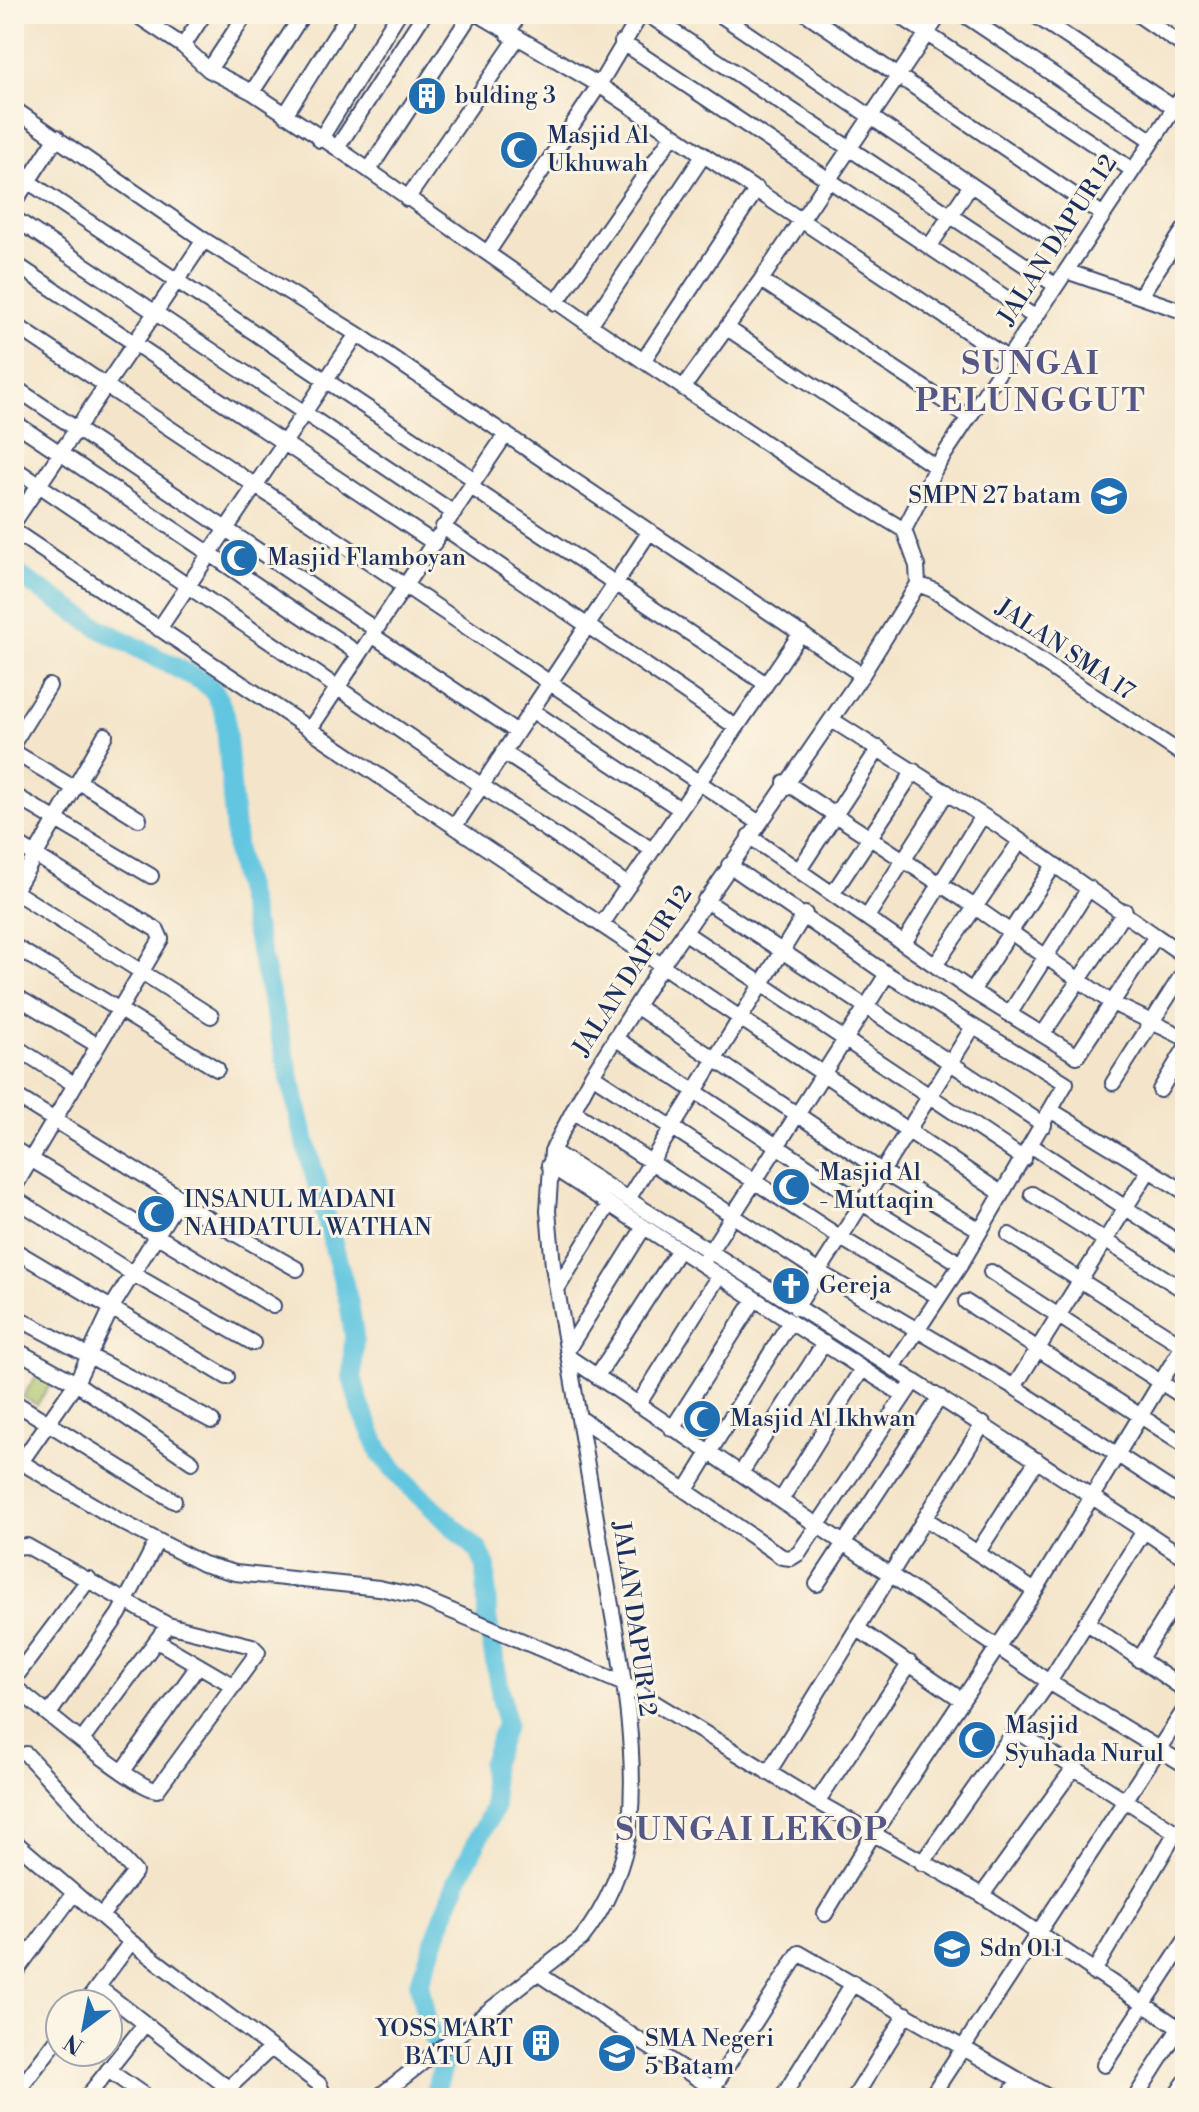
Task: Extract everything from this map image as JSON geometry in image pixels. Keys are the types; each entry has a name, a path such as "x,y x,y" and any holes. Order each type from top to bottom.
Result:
{"street":[{"path":"135,14 153,18 209,70 252,92 320,140 337,148 556,303 807,471 904,530 915,557 918,584"},
{"path":"183,46 204,14"},
{"path":"209,70 246,14"},
{"path":"252,92 303,14"},
{"path":"285,115 349,14"},
{"path":"320,140 398,14"},
{"path":"337,148 424,14"},
{"path":"369,170 471,14"},
{"path":"478,14 512,37 599,85 1007,358"},
{"path":"407,199 512,37 519,14"},
{"path":"488,252 599,85 622,42 644,14 1055,285"},
{"path":"719,14 1057,243"},
{"path":"807,14 1102,214"},
{"path":"897,14 1131,169"},
{"path":"683,388 761,280 940,14"},
{"path":"963,14 1151,140"},
{"path":"1033,14 1180,111"},
{"path":"1137,14 1185,47"},
{"path":"622,42 1033,316"},
{"name":"JALAN DAPUR 12","path":"904,530 936,467 968,417 1151,140 1180,111 1185,92"},
{"path":"14,109 204,240 357,334 862,675"},
{"path":"556,303 673,135"},
{"path":"14,203 57,137"},
{"path":"590,325 703,156"},
{"path":"14,172 766,684"},
{"path":"929,247 971,185"},
{"path":"643,361 757,189"},
{"path":"14,218 454,513"},
{"path":"1140,296 1185,228"},
{"path":"14,522 204,240"},
{"path":"14,263 434,543"},
{"path":"1066,271 1185,312"},
{"path":"761,280 968,417"},
{"path":"14,324 758,822"},
{"path":"727,328 936,467"},
{"path":"159,629 357,334"},
{"path":"14,387 517,732"},
{"path":"14,422 359,654"},
{"path":"310,729 506,434"},
{"path":"14,468 628,885"},
{"path":"443,527 736,727"},
{"path":"14,531 1001,1193"},
{"path":"455,826 650,531"},
{"name":"JALAN DAPUR 12","path":"377,2098 581,1939 593,1925 618,1871 630,1822 631,1774 624,1684 557,1289 548,1211 550,1158 592,1075 615,1038 785,782 832,720 918,584"},
{"name":"JALAN SMA 17","path":"918,584 1024,647 1184,753"},
{"path":"602,924 801,633"},
{"path":"14,742 49,686"},
{"path":"531,710 680,809"},
{"path":"832,720 947,792 1125,911 1185,956"},
{"path":"105,735 14,891 211,1016"},
{"path":"799,870 879,748"},
{"path":"14,752 139,819"},
{"path":"503,752 652,850"},
{"path":"833,893 914,771"},
{"path":"785,782 975,907 1112,1003 1185,1038"},
{"path":"867,917 947,792"},
{"path":"14,795 151,876"},
{"path":"904,943 982,816"},
{"path":"749,836 972,991 1077,1056 1156,936"},
{"path":"14,842 157,930 159,943 14,1188"},
{"path":"936,964 1019,843"},
{"path":"729,865 805,914 887,974 1066,1083 961,1264 893,1367"},
{"path":"972,991 1054,865"},
{"path":"1010,1013 1089,888"},
{"path":"705,900 949,1065 1044,1125"},
{"path":"1043,1034 1125,911"},
{"path":"628,1199 805,914"},
{"path":"684,932 929,1097 1125,1208 1185,1247"},
{"path":"14,946 217,1069"},
{"path":"1113,1083 1185,970"},
{"path":"705,1259 887,974"},
{"path":"14,995 97,1045"},
{"path":"637,1007 883,1172 980,1230"},
{"path":"796,1308 973,1027"},
{"path":"615,1038 862,1203 961,1264"},
{"path":"14,1046 74,1084"},
{"path":"1160,1090 1185,1049"},
{"path":"592,1075 841,1238 939,1297"},
{"path":"14,1095 176,1195 178,1201 297,1269"},
{"path":"573,1111 819,1272 1014,1387 1185,1499"},
{"path":"1052,1111 1185,1192"},
{"path":"14,1149 273,1306"},
{"path":"550,1158 628,1199 705,1259 796,1308 893,1367 1185,1558"},
{"path":"550,1158 609,1204 678,1251 705,1259 718,1277 903,1395"},
{"path":"1014,1387 1149,1170"},
{"path":"1032,1194 1185,1291"},
{"path":"14,1198 133,1274 253,1343"},
{"path":"178,1201 112,1307 76,1383 49,1424 18,1460 157,1541 203,1564 235,1573 379,1588 437,1603 624,1684 817,1802 982,1895 1142,2006 1183,2026 1135,2098"},
{"path":"557,1289 609,1204"},
{"path":"644,1227 569,1354 672,1429 1049,1682 1185,1765"},
{"path":"825,1914 873,1834 1035,1591 1184,1345 1009,1235"},
{"path":"14,1250 227,1377"},
{"path":"597,1376 678,1251"},
{"path":"991,1272 1185,1398"},
{"path":"638,1405 718,1277"},
{"path":"672,1429 755,1299"},
{"path":"966,1302 1185,1445"},
{"path":"14,1316 212,1421"},
{"path":"686,1490 790,1322"},
{"path":"741,1473 824,1343"},
{"path":"14,1349 76,1383 192,1462"},
{"path":"781,1500 862,1369"},
{"path":"580,1418 782,1557 796,1556 914,1381"},
{"path":"817,1584 940,1397"},
{"path":"14,1402 174,1501"},
{"path":"768,1773 983,1424"},
{"path":"978,1552 1037,1460"},
{"path":"926,1519 1035,1591"},
{"path":"922,1863 1049,1682 1144,1531"},
{"path":"49,1714 127,1599 157,1541"},
{"path":"14,1547 27,1546 127,1599 168,1625 255,1647 256,1658 160,1789 149,1789 123,1771 14,1687"},
{"path":"14,1679 89,1579"},
{"path":"1139,1660 1185,1586"},
{"path":"1086,1622 1185,1690"},
{"path":"83,1739 168,1625"},
{"path":"858,1629 962,1700"},
{"path":"157,1641 234,1686"},
{"path":"817,1802 910,1663"},
{"path":"123,1771 198,1666"},
{"path":"930,2098 1127,1802 1185,1709"},
{"path":"1016,1731 1181,1835 1093,1973"},
{"path":"26,1754 135,1872 101,1916"},
{"path":"982,1895 1073,1769"},
{"path":"16,1848 131,1942 319,2084 322,2091 316,2098"},
{"path":"14,1974 74,1893"},
{"path":"1104,2065 1185,1941"},
{"path":"131,1942 98,1987 223,2093 270,2049"},
{"path":"713,2088 799,1953 1050,2098"},
{"path":"537,1973 727,2098"},
{"path":"782,2098 853,1983"},
{"path":"854,2098 906,2014"},
{"path":"86,2098 145,2024"},
{"path":"14,2096 44,2057"},
{"path":"108,2070 148,2098"},
{"path":"1007,2098 1019,2080"},
{"path":"1174,2098 1185,2082"}],"green space":[{"path":"38,1373 52,1381 37,1405 23,1397"}],"waterway":[{"path":"14,572 101,629 204,682 216,694 225,714 237,855 303,1132 349,1303 354,1335 352,1377 360,1406 381,1454 406,1483 479,1551 486,1567 487,1617 506,1724 491,1765 494,1808 458,1879 419,1983 428,2028 445,2060 433,2098"}],"place":[{"name":"bulding 3","path":"427,96"},
{"name":"Masjid Al Ukhuwah","path":"519,150"},
{"name":"SMPN 27 batam","path":"1109,496"},
{"name":"Masjid Flamboyan","path":"239,558"},
{"name":"Masjid Al - Muttaqin","path":"791,1187"},
{"name":"INSANUL MADANI NAHDATUL WATHAN","path":"156,1214"},
{"name":"Gereja","path":"791,1286"},
{"name":"Masjid Al Ikhwan","path":"702,1419"},
{"name":"Masjid Syuhada Nurul","path":"977,1740"},
{"name":"Sdn 011","path":"952,1949"},
{"name":"YOSS MART BATU AJI","path":"541,2043"},
{"name":"SMA Negeri 5 Batam","path":"617,2053"}],"district":[{"name":"SUNGAI PELUNGGUT","path":"1031,382"},
{"name":"SUNGAI LEKOP","path":"752,1830"}]}
